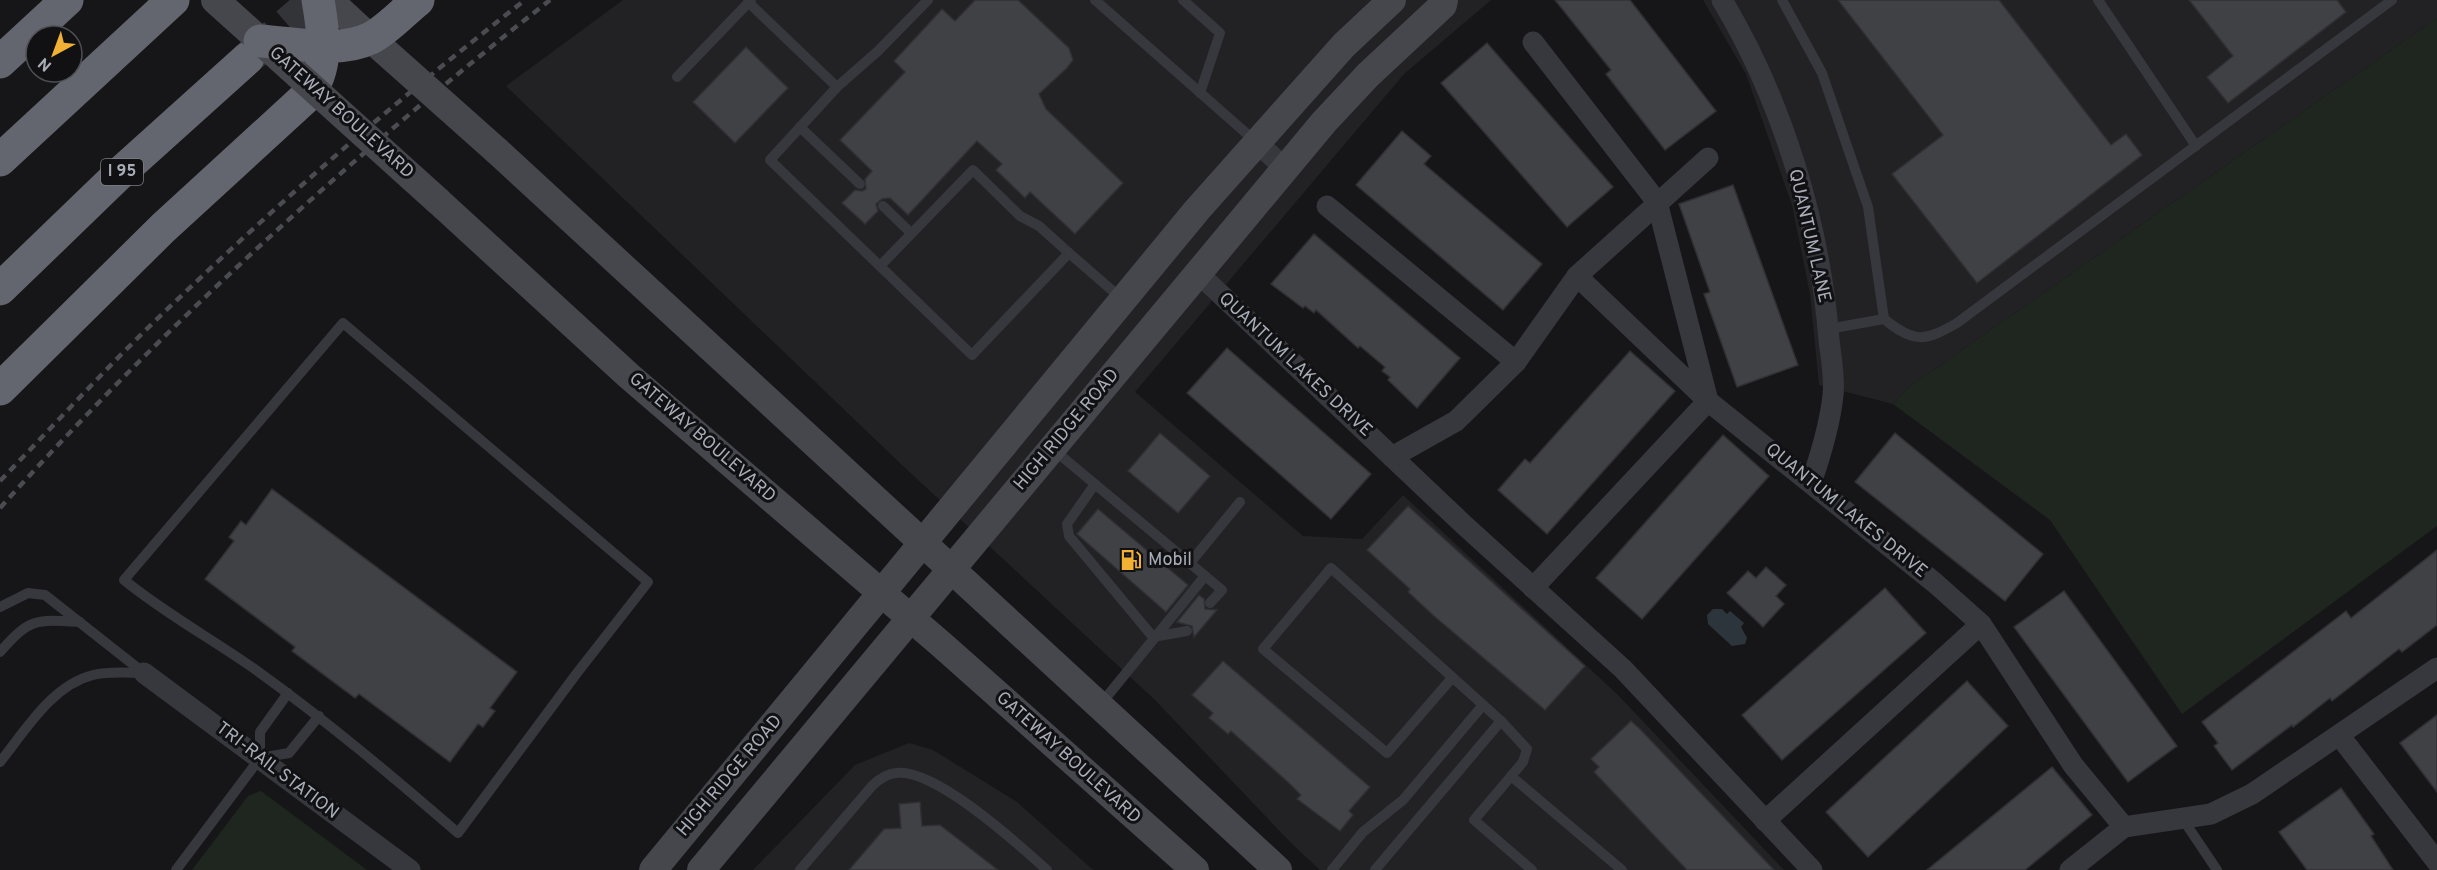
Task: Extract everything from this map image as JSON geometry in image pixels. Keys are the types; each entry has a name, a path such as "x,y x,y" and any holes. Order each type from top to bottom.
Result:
{"highway":[{"path":"0,62 67,0"},
{"path":"0,160 173,0"},
{"path":"0,389 163,228 306,96 320,74 323,46 318,0"},
{"path":"254,49 345,46 370,38 418,0"},
{"name":"I 95","path":"0,290 254,49"}],"main road":[{"name":"GATEWAY BOULEVARD","path":"215,0 254,49 306,96 438,201 629,376 912,618 1195,870"},
{"path":"329,0 497,151 1278,870"},
{"name":"HIGH RIDGE ROAD","path":"653,870 1256,141 1344,45 1392,0"},
{"name":"HIGH RIDGE ROAD","path":"701,870 1285,168 1368,75 1443,5 1444,0"}],"street":[{"name":"QUANTUM LANE","path":"1722,0 1756,66 1791,156 1816,249 1828,329 1833,393 1824,444 1811,483"},
{"path":"1533,42 1657,202 1708,401 1533,588"},
{"path":"1256,141 1285,168"},
{"path":"1392,457 1456,421 1516,362 1577,276 1708,158"},
{"path":"1327,206 1516,362"},
{"name":"QUANTUM LAKES DRIVE","path":"1198,273 1392,457 1623,669 1812,870"},
{"name":"QUANTUM LAKES DRIVE","path":"1577,276 1708,401 1935,583 1981,624 2073,765 2124,827"},
{"path":"1765,821 1981,624"},
{"path":"2070,870 2124,827 2211,814 2252,794 2437,668"},
{"name":"TRI-RAIL STATION","path":"144,673 410,870"},
{"path":"2339,735 2436,860"}],"lane":[{"path":"928,0 878,51 837,87 770,160 972,354 1069,254"},
{"path":"1095,0 1256,141"},
{"path":"1183,0 1220,33 1200,93"},
{"path":"1782,0 1822,73 1868,207 1884,319 1903,334 1932,337 1957,323 2196,146 2377,4 2392,0"},
{"path":"2098,0 2196,146"},
{"path":"678,77 749,1 837,87"},
{"path":"800,127 860,184"},
{"path":"880,265 973,170 1020,216 1039,226 1123,299"},
{"path":"883,206 911,233"},
{"path":"1828,329 1884,319"},
{"path":"344,323 648,582 458,833 346,736 319,716 162,610 124,580 344,323"},
{"path":"1051,448 1222,590 1210,603"},
{"path":"1095,484 1067,524 1069,536 1153,637"},
{"path":"1190,563 1240,502"},
{"path":"1452,678 1387,753 1263,649 1331,568 1501,721 1527,749 1523,762 1474,820 1532,870"},
{"path":"1100,705 1123,679 1153,637 1205,576"},
{"path":"0,608 19,596 39,594 56,602 144,673"},
{"path":"0,652 20,630 31,623 81,622"},
{"path":"1153,637 1187,631"},
{"path":"0,762 50,701 74,683 93,675 144,673"},
{"path":"176,870 260,758 260,732 288,693"},
{"path":"1332,870 1363,832 1403,800 1483,705"},
{"path":"260,758 289,753 319,716"},
{"path":"1375,870 1501,721"},
{"path":"800,870 872,786 896,773 914,775 982,814 1047,870"},
{"path":"1511,776 1622,870"},
{"path":"2182,818 2217,870"}],"shaded area":[{"path":"623,0 1491,0 1404,74 1135,392 1303,536 1362,539 1403,495 1619,696 1784,870 1320,870 1292,844 1155,700 902,465 506,86"},
{"path":"1703,0 2437,0 2437,18 1906,389 1893,404 1819,385 1810,294 1792,205 1746,74"},
{"path":"2437,18 2437,526 2182,714 2050,520 1893,404 1906,389"},
{"path":"1713,609 1722,609 1727,614 1730,611 1744,623 1741,627 1747,638 1745,644 1732,646 1708,624 1707,615"},
{"path":"909,743 933,750 1017,802 1093,870 753,870 855,765"},
{"path":"261,791 367,870 192,870 248,796"}],"building":[{"path":"975,0 1018,0 1069,48 1073,60 1039,94 1046,109 1123,183 1075,234 1030,192 1025,198 996,170 1002,164 977,141 908,215 890,198 882,199 876,204 878,211 865,224 842,203 855,190 866,189 865,179 872,171 840,140 905,72 894,61 942,9 955,21"},
{"path":"1555,0 1630,0 1716,111 1665,150 1606,74 1611,70"},
{"path":"1838,0 1999,0 2111,145 2126,134 2142,155 1977,283 1892,174 1943,135"},
{"path":"2189,0 2337,0 2346,12 2228,103 2207,77 2233,56"},
{"path":"1487,43 1613,187 1567,227 1441,83"},
{"path":"746,47 788,88 735,143 693,102"},
{"path":"1402,131 1431,156 1424,164 1542,264 1503,310 1356,185"},
{"path":"1733,185 1798,365 1737,387 1704,294 1710,292 1679,204"},
{"path":"1314,234 1460,358 1417,408 1388,380 1390,377 1382,371 1385,367 1360,346 1358,348 1316,310 1314,313 1305,306 1303,308 1271,284"},
{"path":"1227,348 1371,474 1331,519 1187,393"},
{"path":"1630,351 1675,391 1547,534 1498,490 1525,459 1530,463"},
{"path":"1160,433 1210,476 1178,513 1128,471"},
{"path":"1895,433 2043,554 2005,601 1855,482"},
{"path":"1723,435 1769,476 1642,619 1596,578"},
{"path":"272,489 517,672 490,708 495,711 483,727 478,724 450,762 359,694 355,698 292,651 295,647 205,579 234,541 229,537 241,521 246,525"},
{"path":"1408,506 1585,666 1545,710 1434,616 1408,592 1410,589 1367,550"},
{"name":"Mobil","path":"1098,509 1188,585 1166,612 1077,534"},
{"path":"2437,550 2437,625 2402,652 2399,649 2332,701 2330,698 2232,770 2214,746 2218,743 2202,722 2346,611 2351,618"},
{"path":"1766,567 1786,585 1776,596 1784,604 1763,627 1727,593 1748,571 1756,578"},
{"path":"1885,588 1926,633 1782,760 1742,715"},
{"path":"2064,591 2177,746 2128,782 2014,627"},
{"path":"1199,595 1204,599 1205,609 1217,610 1194,637 1192,626 1177,622"},
{"path":"1223,661 1370,787 1349,811 1353,815 1340,831 1297,799 1301,795 1290,784 1231,731 1228,734 1209,718 1213,713 1192,695"},
{"path":"1967,681 2008,726 1868,857 1826,812"},
{"path":"2437,715 2437,792 2400,743"},
{"path":"1631,721 1774,870 1687,870 1594,772 1599,767 1591,759"},
{"path":"2052,767 2092,815 2025,870 1927,870"},
{"path":"2341,788 2374,834 2371,836 2393,870 2307,870 2279,832"},
{"path":"920,802 922,826 940,825 998,870 849,870 884,829 901,828 899,804"}],"tunnel":[{"path":"250,56 315,0"}],"railway":[{"path":"0,481 132,343 262,221 391,108 525,0"},
{"path":"0,508 129,372 264,242 405,118 550,0"}],"place":[{"name":"Mobil","path":"1131,560"}]}
